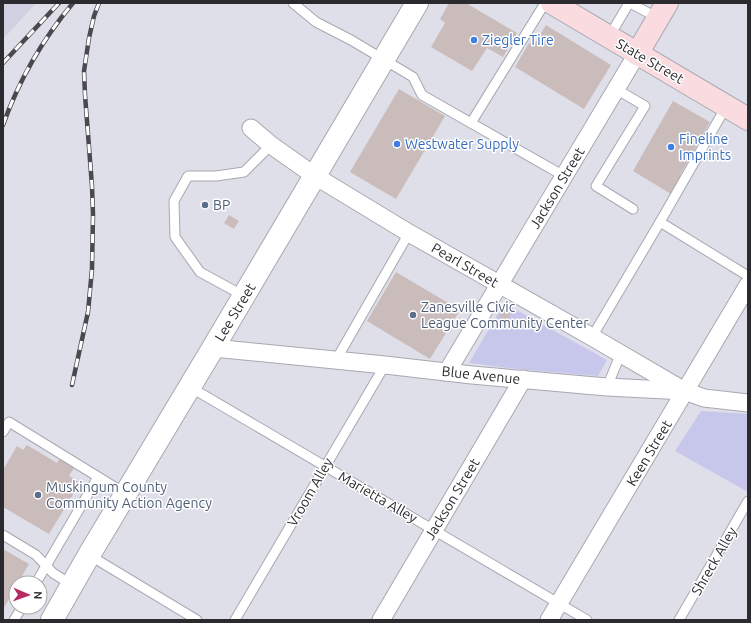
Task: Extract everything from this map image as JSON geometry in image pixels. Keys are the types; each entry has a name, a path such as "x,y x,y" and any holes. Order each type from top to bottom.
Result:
{"main road":[{"name":"State Street","path":"552,3 573,11 609,37 748,119"},
{"name":"Jackson Street","path":"638,54 662,10"}],"street":[{"name":"Lee Street","path":"52,620 89,555 417,3"},
{"name":"Jackson Street","path":"447,372 638,54"},
{"name":"Pearl Street","path":"251,128 271,145 315,176 409,233 685,391"},
{"name":"Keen Street","path":"555,615 748,285"},
{"name":"Blue Avenue","path":"213,348 472,375 607,387 685,391 704,398 748,403"},
{"name":"Jackson Street","path":"381,620 523,379"}],"lane":[{"path":"293,3 316,22 351,40 413,77 422,95 564,176"},
{"path":"471,123 545,3"},
{"path":"609,37 630,3 662,10"},
{"path":"616,89 645,106 596,186 633,209"},
{"path":"592,337 660,222 726,105"},
{"path":"244,296 200,272 175,237 174,201 188,176 216,176 244,172 271,145"},
{"path":"660,222 748,276"},
{"path":"336,360 409,233"},
{"path":"607,387 621,353"},
{"name":"Vroom Alley","path":"235,620 386,365"},
{"name":"Marietta Alley","path":"190,387 434,530 555,615 587,620"},
{"path":"3,432 9,422 126,494"},
{"path":"40,575 98,477"},
{"name":"Shreck Alley","path":"679,620 748,501"},
{"path":"3,535 36,555 53,572 72,585"},
{"path":"89,555 197,620"}],"shaded area":[{"path":"3,3 36,3 3,39"},
{"path":"504,303 607,360 598,376 469,363"},
{"path":"701,411 748,414 748,492 675,451"}],"building":[{"name":"Ziegler Tire","path":"449,3 466,3 517,33 503,57 487,48 472,71 431,47 445,23 440,19"},
{"path":"546,25 611,65 584,109 515,67 529,43 534,45"},
{"name":"Westwater Supply","path":"399,89 445,116 396,199 350,172"},
{"name":"Fineline Imprints","path":"673,101 710,122 671,194 633,171"},
{"path":"229,215 239,221 234,229 224,223"},
{"name":"Zanesville Civic League Community Center","path":"396,272 460,310 430,359 367,321"},
{"path":"505,307 512,311 507,321 499,317"},
{"name":"Muskingum County Community Action Agency","path":"27,445 57,463 59,459 74,468 69,476 80,483 49,534 3,507 3,470 17,446 23,450"},
{"path":"3,549 29,564 23,575 8,575 8,601 3,609"}],"railway":[{"path":"3,63 59,3"},
{"path":"3,125 16,92 32,61 51,31 73,3"},
{"path":"72,385 88,312 92,269 92,186 84,71 89,38 94,16 99,3"}],"place":[{"name":"Ziegler Tire","path":"474,40"},
{"name":"Westwater Supply","path":"397,144"},
{"name":"Fineline Imprints","path":"671,147"},
{"name":"BP","path":"205,205"},
{"name":"Zanesville Civic League Community Center","path":"413,315"},
{"name":"Muskingum County Community Action Agency","path":"38,495"}]}
